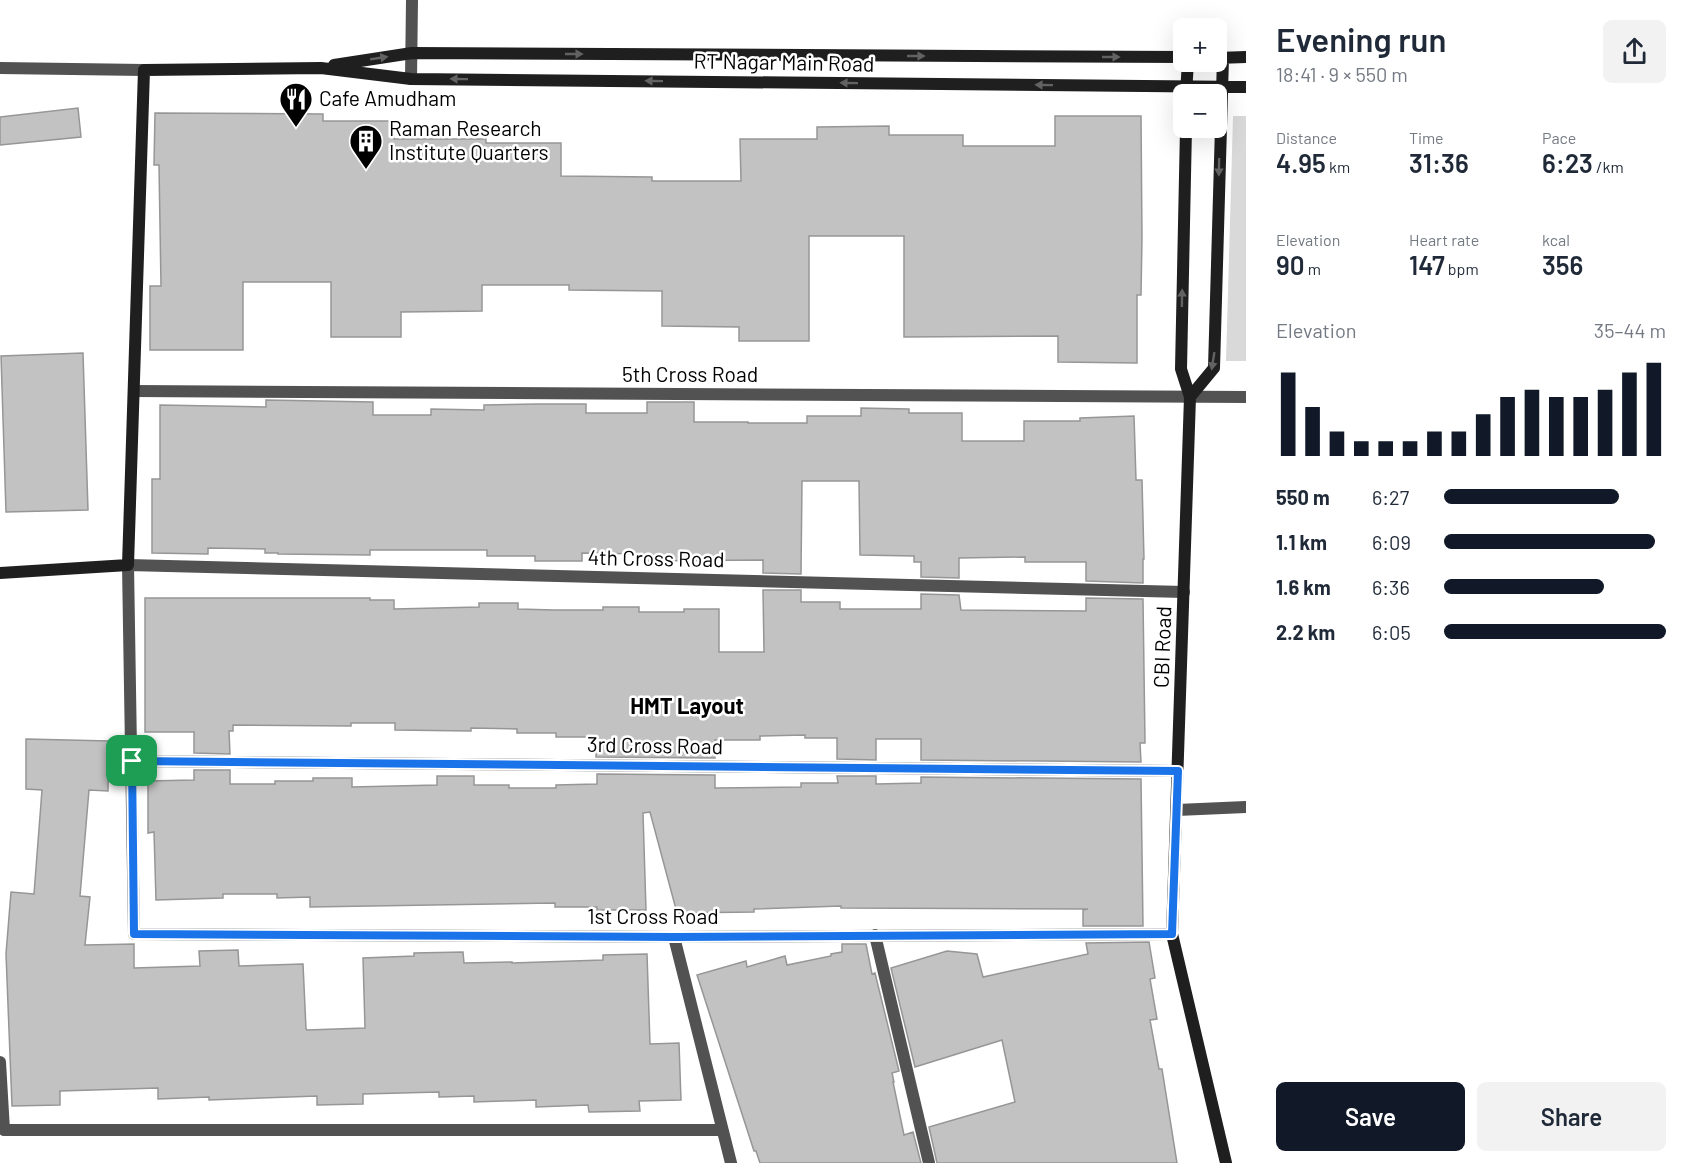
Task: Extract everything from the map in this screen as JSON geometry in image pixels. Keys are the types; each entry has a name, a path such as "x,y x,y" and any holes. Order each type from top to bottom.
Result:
{"street":[{"path":"411,79 412,0"},
{"name":"RT Nagar Main Road","path":"321,68 412,53 1173,57"},
{"path":"1227,58 1246,57"},
{"path":"0,68 144,70 128,565 132,761"},
{"name":"RT Nagar Main Road","path":"144,70 321,68 411,79 1173,90"},
{"name":"RT Nagar Main Road","path":"1227,87 1246,87"},
{"name":"CBI Road","path":"1186,138 1181,369 1190,397 1172,934 1226,1163"},
{"path":"1190,397 1214,368 1221,138"},
{"name":"5th Cross Road","path":"134,391 1246,398"},
{"path":"0,573 128,565"},
{"name":"4th Cross Road","path":"128,565 1184,592"},
{"name":"3rd Cross Road","path":"132,761 1178,771"},
{"name":"1st Cross Road","path":"132,761 134,934 674,937 1172,934"},
{"path":"1177,810 1246,807"},
{"path":"875,935 929,1163"},
{"path":"674,937 731,1163"},
{"path":"0,1062 4,1130 722,1130"}],"shaded area":[{"path":"1233,116 1246,116 1246,361 1226,361"}],"building":[{"path":"78,108 81,137 0,145 0,117"},
{"path":"155,113 323,114 323,121 394,121 394,139 486,139 486,143 561,143 561,176 652,177 652,181 741,181 740,139 817,139 817,127 889,126 889,135 963,135 963,146 1055,146 1055,116 1141,116 1142,237 1141,295 1137,295 1137,363 1058,362 1058,336 904,337 904,236 809,236 809,341 739,341 739,327 662,326 662,291 569,290 569,285 482,285 482,311 401,312 401,337 331,337 331,282 243,282 243,350 150,350 150,286 161,286 159,165 154,165"},
{"path":"83,353 88,510 6,512 1,356"},
{"path":"266,400 373,402 373,415 431,415 431,409 484,410 484,405 538,404 586,404 586,413 647,413 647,402 694,402 694,422 748,423 807,423 807,416 861,416 861,408 909,409 909,413 962,413 962,441 1024,441 1024,421 1080,421 1080,418 1134,416 1136,480 1142,480 1143,583 1086,581 1086,562 1025,562 1025,557 959,558 959,578 921,577 921,562 914,562 914,556 860,555 859,481 802,481 801,574 763,573 763,560 643,561 643,554 582,553 582,561 535,561 535,556 487,556 487,550 370,550 370,555 278,554 265,553 265,549 208,548 208,554 152,553 152,479 160,479 160,405 266,407"},
{"path":"763,590 801,590 801,602 840,602 840,609 921,609 921,594 959,595 961,610 1086,611 1086,598 1143,599 1145,743 1140,743 1141,762 921,760 921,739 876,739 876,760 837,759 837,738 805,738 805,735 760,736 760,740 715,740 715,758 596,757 596,737 556,737 556,733 517,733 517,729 395,730 395,723 351,723 351,726 233,725 233,731 229,731 230,754 194,753 194,732 145,732 145,598 370,598 370,600 394,600 394,609 479,607 479,603 518,603 518,609 603,610 603,607 639,607 639,612 684,612 684,609 719,609 719,652 764,652"},
{"path":"26,739 109,741 108,791 89,790 80,896 90,897 85,945 134,944 134,968 200,966 199,951 238,950 239,966 303,964 307,1030 365,1028 363,958 414,956 414,953 463,952 464,963 512,963 603,960 603,955 647,954 650,1044 679,1043 681,1100 639,1101 640,1111 589,1112 588,1105 536,1107 536,1100 474,1102 474,1096 439,1097 439,1092 363,1094 363,1104 317,1105 317,1096 209,1100 209,1097 158,1099 158,1088 60,1091 60,1105 12,1106 6,954 11,892 34,894 42,790 26,789"},
{"path":"194,770 230,770 230,784 275,784 275,781 313,781 313,778 352,778 352,787 437,785 437,776 474,776 474,785 556,788 556,785 597,784 597,774 715,775 715,788 801,787 801,783 838,783 837,776 876,776 876,784 921,783 921,777 1141,779 1143,926 1083,926 1083,910 1088,909 841,908 841,906 754,909 754,912 677,913 650,812 643,813 646,910 555,907 555,903 310,907 310,897 277,898 277,894 223,894 223,898 156,900 154,832 148,833 148,781 194,780"},
{"path":"1149,942 1155,978 1150,979 1157,1019 1150,1020 1159,1069 1162,1069 1177,1163 937,1163 929,1127 1015,1102 1002,1040 915,1067 891,968 947,951 977,954 983,977 1088,954 1086,943"},
{"path":"842,944 866,944 899,1071 892,1073 904,1135 913,1132 921,1163 760,1163 754,1151 697,975 746,961 747,967 785,956 787,965 831,956 831,954 842,952"}],"place":[{"name":"Cafe Amudham","path":"296,128"},
{"name":"Raman Research Institute Quarters","path":"366,170"}],"district":[{"name":"HMT Layout","path":"687,706"}],"route":[{"path":"132,761 1178,771 1172,934 674,937 134,934 132,761"}]}
